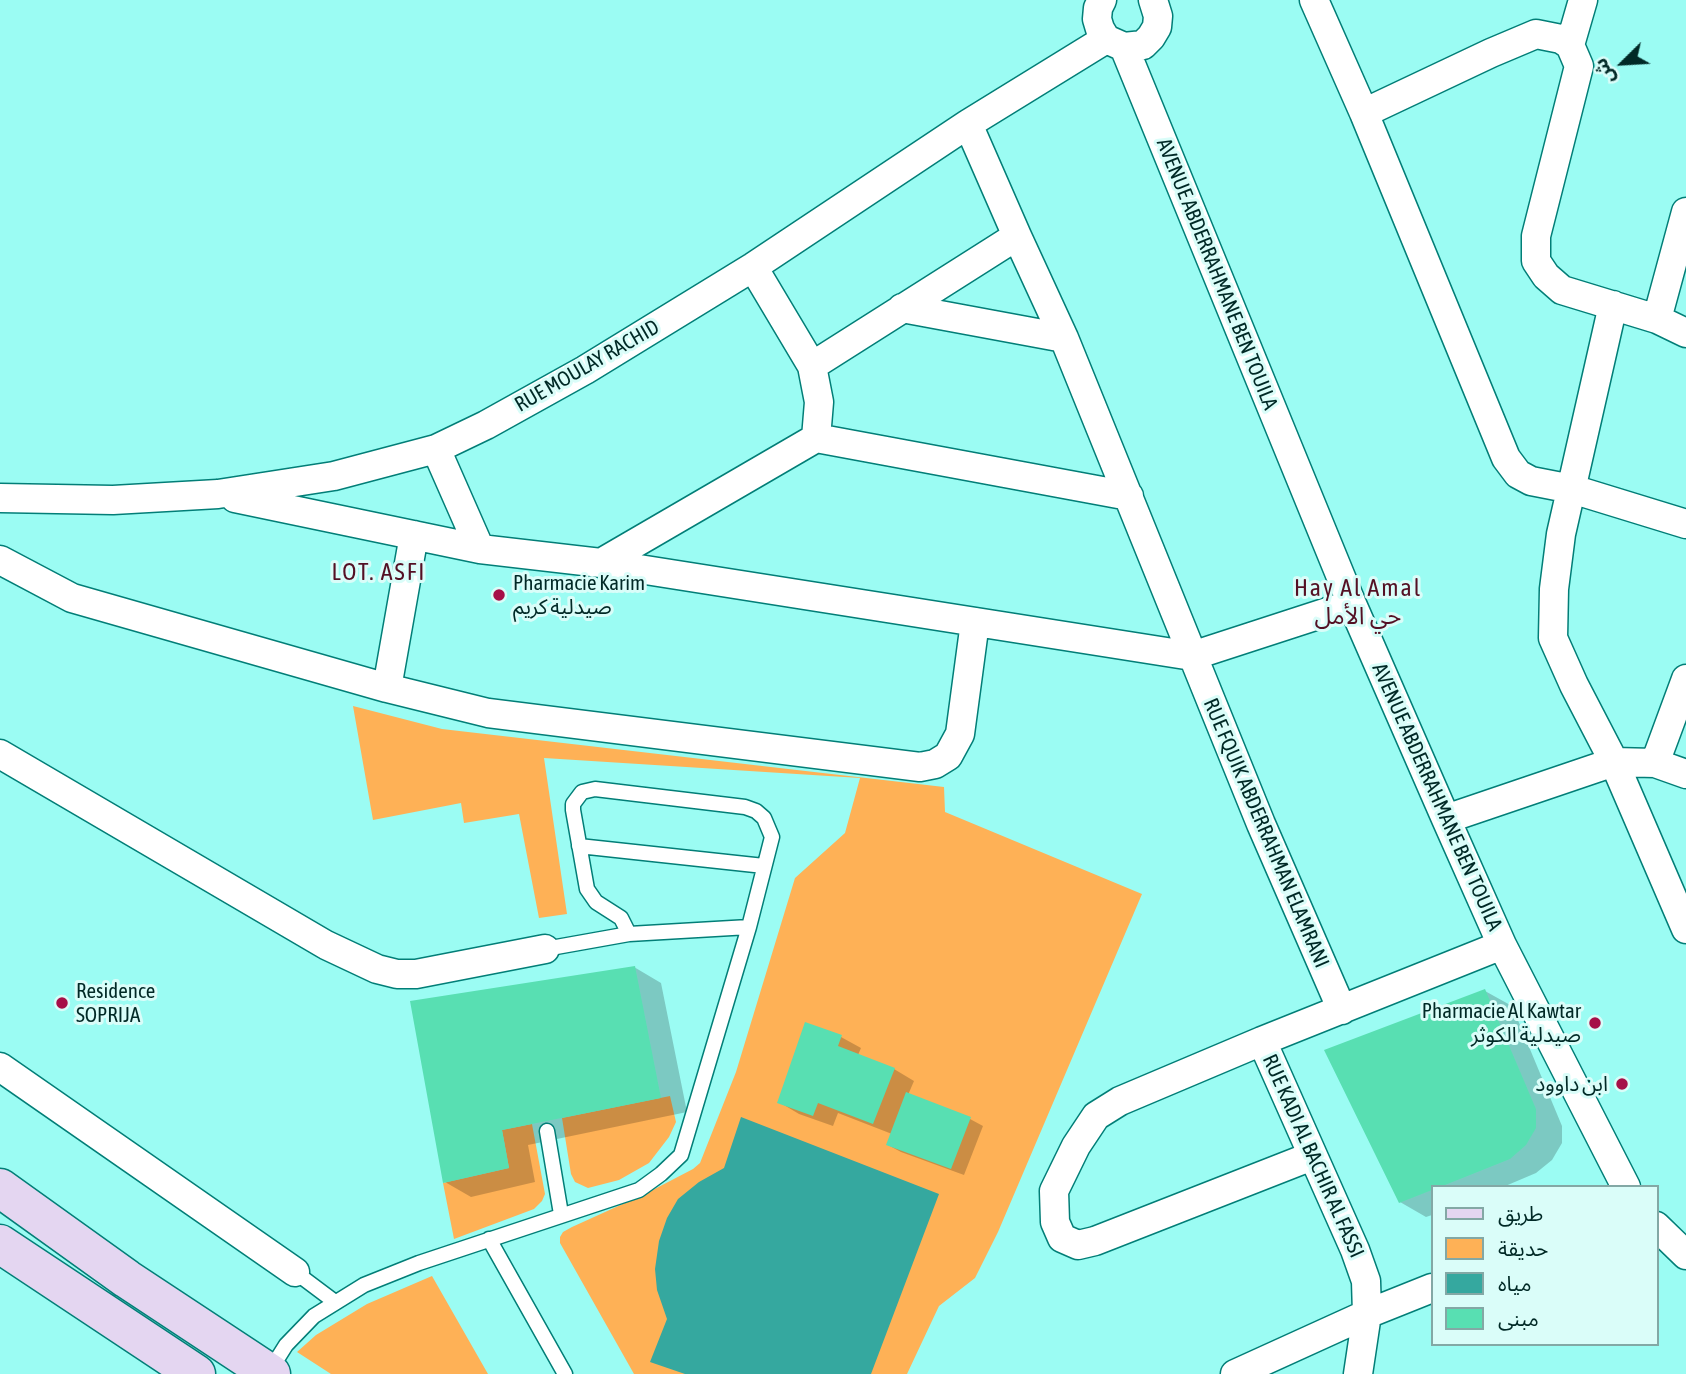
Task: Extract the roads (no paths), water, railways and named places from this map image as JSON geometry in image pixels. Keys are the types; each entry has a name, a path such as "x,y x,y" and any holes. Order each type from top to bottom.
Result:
{"main road":[{"path":"0,1188 127,1279 270,1373"},
{"path":"0,1244 196,1374"}],"street":[{"name":"AVENUE ABDERRAHMANE BEN TOUILA","path":"1102,0 1097,19 1100,29 1115,43 1352,604 1446,819 1502,945 1625,1185"},
{"path":"1314,0 1364,113 1506,458 1518,474 1531,481 1572,489 1686,523"},
{"path":"1570,45 1583,0"},
{"name":"RUE MOULAY RACHID","path":"0,498 113,500 218,494 334,475 436,449 486,425 585,370 753,267 968,124 1115,43 1143,45 1157,27 1158,1"},
{"path":"1364,113 1536,34 1561,39 1570,45 1579,66 1536,236 1536,261 1546,276 1562,290 1613,304 1686,332"},
{"name":"RUE FQUIK ABDERRAHMAN ELAMRANI","path":"968,124 1064,338 1261,824 1342,1010"},
{"path":"1657,319 1686,212"},
{"path":"812,366 1017,236"},
{"path":"753,267 812,366 819,402 816,438"},
{"path":"1613,304 1561,534 1553,638 1614,762 1686,929"},
{"path":"902,308 1064,338"},
{"path":"601,563 816,438 1129,496"},
{"path":"436,449 480,549"},
{"path":"218,494 480,549 601,563 1192,656 1352,604"},
{"path":"387,688 414,535"},
{"path":"0,560 72,597 387,688 488,713 920,767 935,764 948,756 960,734 975,622"},
{"path":"1656,763 1686,679"},
{"path":"0,754 326,945 377,969 397,974 416,974 545,949"},
{"path":"1446,819 1614,762 1656,763 1686,774"},
{"name":"RUE KADI AL BACHIR AL FASSI","path":"1358,1374 1367,1314 1366,1281 1355,1250 1262,1041 1502,945"},
{"path":"1262,1041 1120,1101 1096,1116 1076,1146 1054,1191 1055,1222 1062,1238 1078,1245 1095,1241 1312,1156"},
{"path":"0,1067 295,1272"},
{"path":"1658,1228 1686,1255"},
{"path":"1236,1374 1367,1314 1430,1289"}],"lane":[{"path":"270,1373 295,1334 314,1315 364,1286 408,1267 639,1190 681,1155 749,927 772,837 769,827 756,811 745,807 595,789 582,792 573,803 587,889 596,902 621,918 629,934"},
{"path":"579,846 764,866"},
{"path":"545,949 629,934 749,927"},
{"path":"547,1130 561,1214"},
{"path":"489,1239 565,1374"},
{"path":"295,1272 335,1302"}],"water":[{"path":"741,1117 939,1194 871,1374 685,1374 650,1362 667,1319 657,1290 655,1269 659,1241 667,1218 678,1199 699,1182 724,1168"}],"place":[{"name":"Pharmacie Karim صيدلية كريم","path":"499,595"},
{"name":"Residence SOPRIJA","path":"62,1003"},
{"name":"Pharmacie Al Kawtar صيدلية الكوثر","path":"1595,1023"},
{"name":"ابن داوود","path":"1622,1084"}],"district":[{"name":"LOT. ASFI","path":"379,572"},
{"name":"Hay Al Amal حي الأمل","path":"1358,602"}]}
